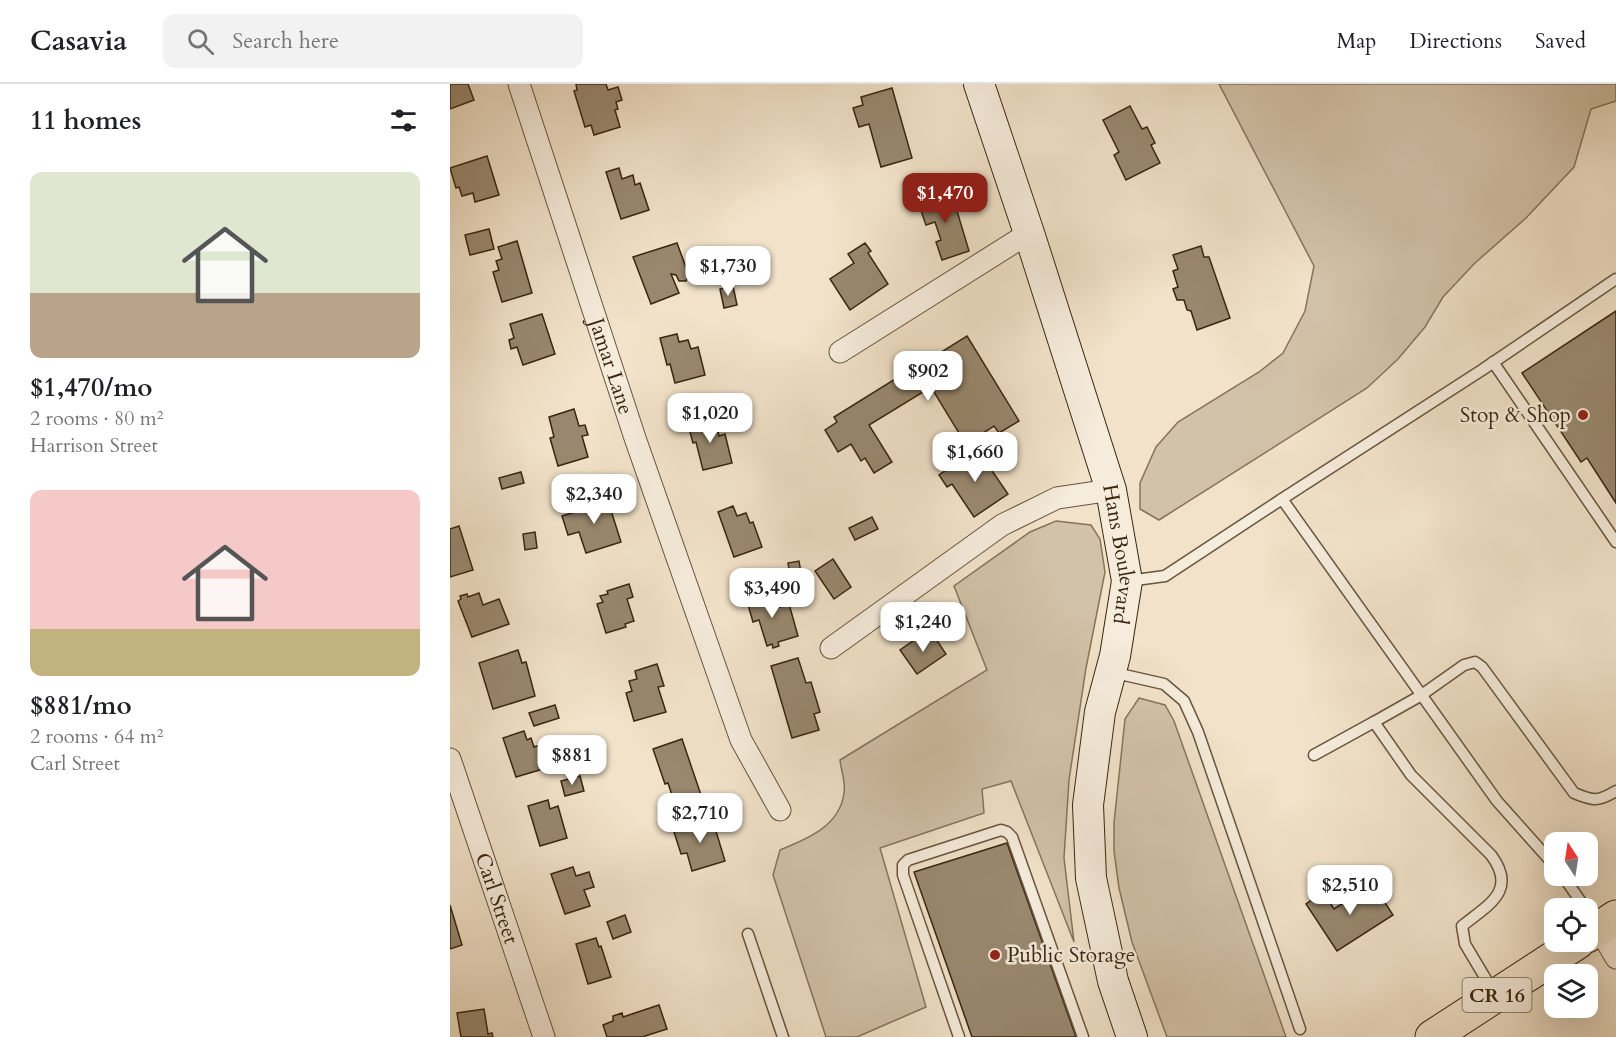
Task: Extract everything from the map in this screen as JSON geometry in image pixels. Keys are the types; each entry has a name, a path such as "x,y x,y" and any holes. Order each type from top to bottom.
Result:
{"main road":[{"name":"CR 16","path":"1432,1037 1496,996 1555,952"}],"street":[{"name":"Jamar Lane","path":"519,84 634,438 741,740 780,810"},
{"name":"Hans Boulevard","path":"979,84 1111,490 1127,581 1111,672 1100,712 1088,805 1091,878 1113,981 1132,1037"},
{"path":"840,352 1029,233"},
{"path":"831,648 1002,525 1057,498 1111,490"},
{"name":"Carl Street","path":"450,759 544,1037"},
{"path":"1598,932 1616,958"}],"lane":[{"path":"1127,581 1165,576 1616,279"},
{"path":"1493,362 1616,542"},
{"path":"1282,500 1420,696 1505,811 1544,854"},
{"path":"1314,755 1420,696 1464,665 1474,662 1482,667 1574,794 1590,799 1603,799 1616,791"},
{"path":"1111,672 1164,684 1184,701 1198,732 1300,1029"},
{"path":"1374,722 1411,775 1498,864 1502,881 1499,894 1490,906 1462,926 1465,944 1496,996"},
{"path":"959,1037 903,875 903,865 908,860 1000,830 1012,837 1083,1037"},
{"path":"748,934 783,1037"}],"shaded area":[{"path":"1219,84 1616,84 1616,101 1591,109 1574,167 1526,218 1475,263 1443,297 1425,327 1398,359 1367,388 1159,520 1140,509 1140,483 1156,447 1178,422 1259,372 1283,353 1305,311 1314,266"},
{"path":"1056,521 1091,525 1100,539 1105,572 1086,668 1069,780 1064,858 1074,942 1011,781 982,789 984,813 880,848 926,1007 857,1037 826,1037 773,875 780,850 821,830 836,814 844,789 840,760 987,670 954,586 1030,532"},
{"path":"1139,698 1165,705 1174,721 1286,1037 1167,1037 1132,942 1119,888 1114,851 1114,823 1125,719"}],"building":[{"path":"450,84 468,84 474,100 450,109"},
{"path":"576,84 606,84 608,90 618,87 622,100 616,102 618,109 615,110 620,127 594,135 591,125 585,127 574,91 577,90"},
{"path":"892,88 912,158 881,167 869,124 859,127 853,108 863,105 861,97"},
{"path":"1130,106 1142,129 1147,127 1155,143 1151,145 1160,163 1126,180 1114,155 1119,152 1103,120"},
{"path":"487,156 499,195 475,202 473,193 462,196 459,187 456,188 450,168"},
{"path":"619,168 622,179 633,175 635,185 640,183 649,210 621,219 606,172"},
{"path":"951,191 969,251 942,260 936,242 941,240 935,222 926,225 918,202"},
{"path":"489,229 494,249 470,255 465,235"},
{"path":"517,241 532,293 502,302 493,272 499,270 496,261 502,259 498,247"},
{"path":"677,243 688,278 686,281 679,281 676,275 671,274 679,293 651,304 633,257"},
{"path":"865,243 871,251 868,253 888,284 850,310 830,279 854,263 848,254"},
{"path":"1201,246 1204,257 1209,257 1230,318 1197,330 1191,311 1187,310 1184,300 1177,300 1173,289 1178,287 1173,271 1178,269 1173,255"},
{"path":"733,286 737,305 724,308 720,289"},
{"name":"Stop & Shop","path":"1616,311 1616,503 1587,458 1581,462 1522,373"},
{"path":"542,314 555,354 523,365 517,347 511,349 509,340 514,338 510,324"},
{"path":"677,334 679,342 688,340 691,349 698,347 705,375 675,383 670,364 667,365 660,338"},
{"path":"967,336 1019,421 999,433 994,426 974,439 970,433 962,438 931,387 869,425 892,462 874,473 865,458 861,461 851,444 838,452 825,430 837,422 834,417 905,373 902,368 915,360 919,366"},
{"path":"574,409 579,426 585,425 588,435 582,436 588,457 558,466 550,438 554,437 549,417"},
{"path":"710,416 712,423 716,422 719,436 725,434 732,463 703,470 696,442 693,443 688,425 696,423 696,419"},
{"path":"977,449 1008,494 974,517 952,484 947,487 939,475"},
{"path":"521,472 524,483 502,489 499,478"},
{"path":"601,497 603,502 608,501 621,542 586,553 579,532 568,535 562,516 588,508 586,502"},
{"path":"733,506 737,516 746,513 750,523 753,522 762,547 734,557 718,512"},
{"path":"872,517 878,529 855,540 849,528"},
{"path":"459,526 473,570 450,577 450,529"},
{"path":"535,532 537,548 525,550 523,534"},
{"path":"833,559 851,587 834,599 815,571"},
{"path":"799,561 801,573 790,575 788,563"},
{"path":"629,584 633,597 627,599 634,621 625,624 626,627 606,633 597,604 603,602 600,596 608,594 607,591"},
{"path":"768,592 771,602 778,600 780,607 789,604 798,636 778,642 779,646 773,648 772,644 767,646 759,620 753,622 746,598"},
{"path":"479,593 483,605 499,599 509,624 472,637 458,601 461,599 460,596 467,594 468,597"},
{"path":"926,632 933,641 936,639 946,654 917,674 900,650"},
{"path":"518,650 522,663 526,662 535,696 493,709 479,663"},
{"path":"798,658 806,683 811,682 820,712 814,714 819,730 792,738 771,666"},
{"path":"657,664 664,686 658,687 666,712 634,721 626,693 632,691 629,681 637,679 635,671"},
{"path":"555,705 559,718 534,726 529,713"},
{"path":"524,731 527,740 531,738 534,747 546,743 553,766 516,777 503,738"},
{"path":"682,739 701,795 675,804 668,783 665,784 653,749"},
{"path":"580,776 584,791 565,796 561,781"},
{"path":"548,800 550,809 558,806 567,838 540,846 528,806"},
{"path":"712,818 725,861 692,871 687,853 681,854 674,832 679,830 678,828"},
{"name":"Public Storage","path":"1007,843 1076,1037 972,1037 914,872"},
{"path":"573,867 576,876 589,872 594,887 584,890 590,906 565,914 551,874"},
{"path":"1373,884 1393,915 1337,951 1306,904 1323,892 1334,909"},
{"path":"450,905 462,945 450,949"},
{"path":"625,915 631,932 613,939 607,922"},
{"path":"596,938 611,977 588,984 576,944"},
{"path":"659,1005 667,1029 642,1037 607,1037 603,1025 613,1021 613,1016 622,1013 623,1017"},
{"path":"484,1009 488,1034 492,1033 493,1037 461,1037 457,1013"}],"place":[{"name":"Stop & Shop","path":"1583,415"},
{"name":"Public Storage","path":"995,955"}]}
